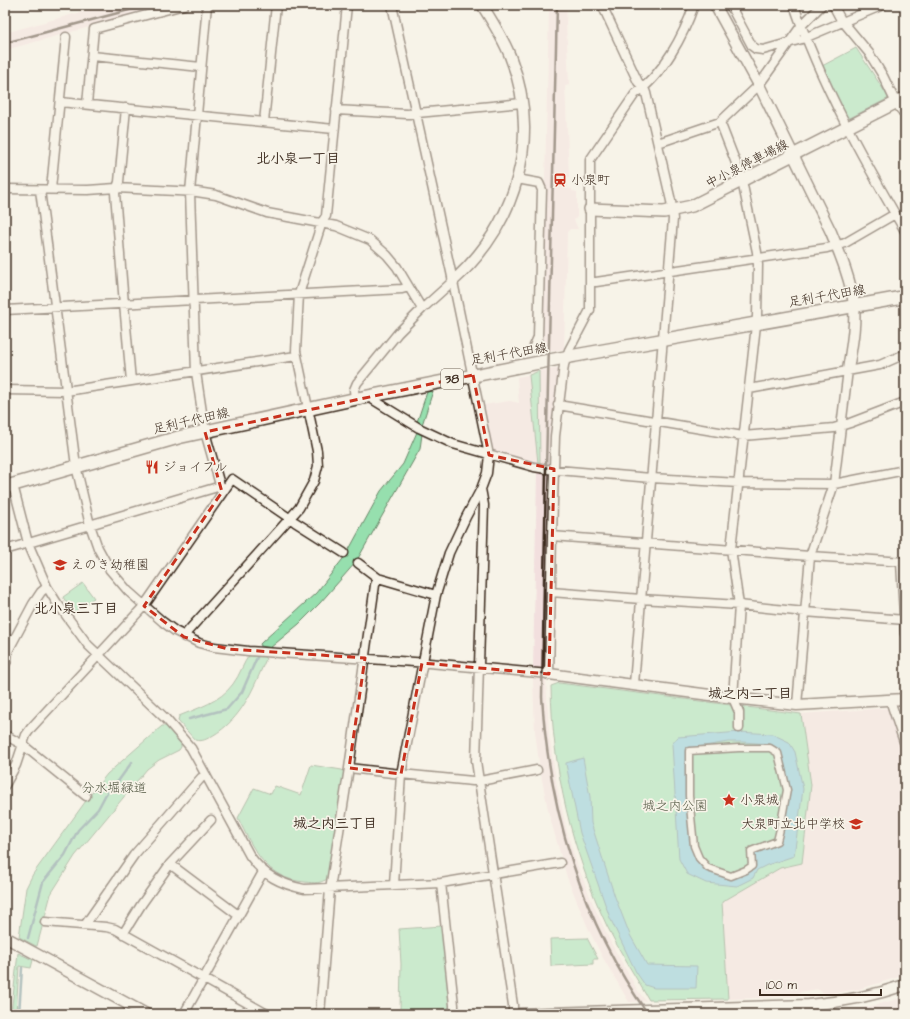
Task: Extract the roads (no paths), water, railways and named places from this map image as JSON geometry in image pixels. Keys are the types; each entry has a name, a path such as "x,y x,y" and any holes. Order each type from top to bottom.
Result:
{"main road":[{"name":"中小泉停車場線","path":"590,209 651,212 673,211 702,202 901,100"},
{"name":"足利千代田線","path":"9,486 141,447 355,399 567,357 905,297"}],"street":[{"path":"87,104 94,29 184,5"},
{"path":"207,5 190,192 196,372 205,432 221,490"},
{"path":"264,122 276,5"},
{"path":"184,637 299,508 314,482 318,466 317,451 296,356 299,294 322,222 326,216 347,5"},
{"path":"392,5 453,281 489,455 487,473 481,489 449,553 436,595 401,774 393,878 394,885"},
{"path":"355,399 354,390 358,383 398,333 474,260 489,241 502,221 513,195 523,146 522,103 510,55 482,5"},
{"path":"602,5 638,82 644,88 673,211 634,684"},
{"path":"549,674 555,436 562,376 567,357 569,350 589,313 591,158 635,94 644,88 674,49 690,17 694,5"},
{"path":"794,5 801,26 848,127 905,231"},
{"path":"658,143 720,122 759,85 801,26 822,5"},
{"path":"834,5 843,22 869,53 901,100 905,115"},
{"path":"797,705 810,556 834,484 854,306 837,246 759,85 718,9 730,6 752,46 756,49 763,50 806,37 883,5"},
{"path":"51,189 66,37"},
{"path":"92,56 201,67"},
{"path":"60,102 334,129"},
{"path":"336,110 407,114 522,103"},
{"path":"126,108 119,182 115,193 132,381"},
{"path":"720,122 742,182 758,259 756,323 731,549 739,605 733,698 739,712 739,728"},
{"path":"517,179 540,183 542,190 538,337 534,346"},
{"path":"5,189 88,190 116,188 190,192 216,195 253,210 322,222 346,229 373,242 397,267 422,309"},
{"path":"40,190 76,466 90,525 98,548 110,570 119,581 162,622 184,637 199,643 228,649 480,667 634,684 733,698 797,705 905,699"},
{"path":"590,282 758,259 837,246 845,243 895,214"},
{"path":"5,310 402,289 409,287"},
{"path":"749,390 880,365 905,354"},
{"path":"5,390 66,391 296,356"},
{"path":"371,396 372,399 425,431 453,444 534,467 651,478 739,483 834,484 905,470"},
{"path":"558,405 743,436 841,426 905,402"},
{"path":"5,786 16,765 31,728 144,606 221,490 232,479 344,553"},
{"path":"9,486 28,543 47,586 67,618 98,655 166,719 191,748 244,847 256,866 273,879 304,889 441,883 560,863"},
{"path":"481,489 484,505 480,667 476,751 479,781 514,1014 632,1012 802,1005 840,1002 870,996 905,985"},
{"path":"5,550 90,525 221,490"},
{"path":"552,536 903,562 905,634"},
{"path":"358,563 378,578 436,595"},
{"path":"320,1014 330,889 375,585 378,578"},
{"path":"5,664 7,661 8,651 33,604 47,586"},
{"path":"551,592 739,605 905,620"},
{"path":"890,700 905,745"},
{"path":"5,735 23,745 86,796"},
{"path":"739,748 770,748 778,753 787,790 777,841 751,852 752,866 731,876 708,868 699,858 694,846 689,796 689,751 739,748"},
{"path":"349,768 479,781 537,770"},
{"path":"86,925 113,884 143,845 201,778 206,775"},
{"path":"123,934 141,905 170,864 210,820"},
{"path":"170,864 238,915"},
{"path":"184,1014 263,872"},
{"path":"441,883 454,1014"},
{"path":"45,922 106,927 123,934 267,1014"},
{"path":"5,937 146,1014"}],"water":[{"path":"740,732 772,734 789,742 795,752 803,789 794,856 757,870 753,878 737,886 706,883 687,874 679,859 672,744 678,737","holes":["728,742 771,744 780,750 790,790 779,843 753,853 754,867 748,872 731,878 709,872 697,860 691,848 686,796 686,749"]},
{"path":"583,758 590,797 591,823 615,897 630,935 647,965 697,966 696,988 654,988 645,985 636,972 610,918 580,833 566,763"}],"waterway":[{"path":"189,719 227,709 242,692 258,655"},
{"path":"28,938 43,882 65,855 78,830 98,809 106,794 119,780 132,762"},
{"path":"19,1014 22,968"}],"railway":[{"path":"5,43 148,5"},
{"path":"557,5 542,697 552,781 572,863 604,941 624,978 648,1014"}],"place":[{"name":"小泉町","path":"560,180"},
{"name":"ジョイフル","path":"152,467"},
{"name":"えのき幼稚園","path":"60,565"},
{"name":"小泉城","path":"729,800"},
{"name":"大泉町立北中学校","path":"856,824"}],"district":[{"name":"北小泉一丁目","path":"298,159"},
{"name":"北小泉三丁目","path":"76,609"},
{"name":"城之内二丁目","path":"750,694"},
{"name":"城之内三丁目","path":"335,824"}],"park label":[{"name":"分水堀緑道","path":"114,788"},
{"name":"城之内公園","path":"675,806"}]}
